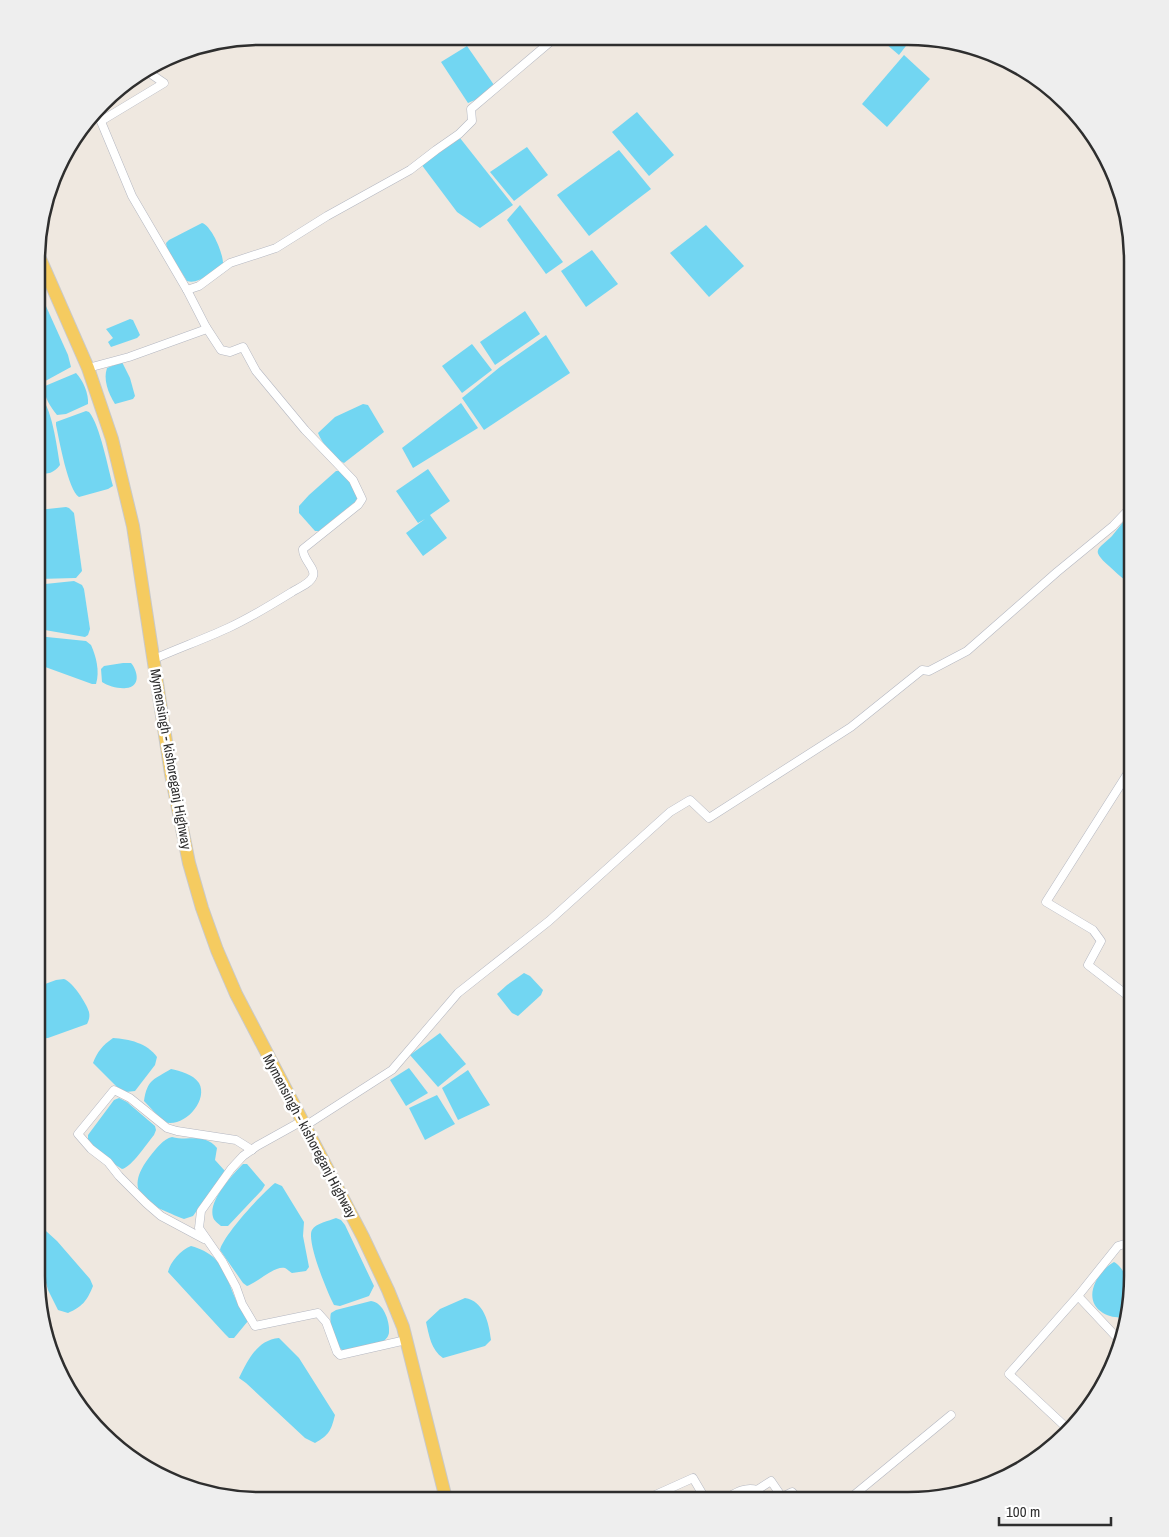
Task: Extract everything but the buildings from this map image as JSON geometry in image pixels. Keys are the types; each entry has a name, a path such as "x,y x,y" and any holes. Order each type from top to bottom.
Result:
{"main road":[{"name":"Mymensingh - kishoreganj Highway","path":"45,270 88,368 107,420 125,488 133,526 171,774 189,863 202,908 236,994 363,1237 384,1281 406,1340 444,1492"}],"street":[{"path":"187,290 199,286 230,263 276,248 327,216 410,170 459,134 472,121 471,109 547,45"},
{"path":"101,121 164,83 152,75"},
{"path":"100,118 132,196 221,350 230,352 243,347 256,371 268,386 305,430 354,480 362,499 358,505 303,549 302,552 314,574 310,581 277,602 230,627 154,659"},
{"path":"88,368 129,357 204,330 206,327"},
{"path":"406,1340 340,1355 326,1322 318,1313 255,1326 216,1251 206,1240 199,1228 200,1211 242,1156 304,1123 392,1070 458,993 550,921 670,812 690,800 710,818 851,727 922,670 929,671 967,651 1057,572 1124,519"},
{"path":"1124,778 1046,902 1093,930 1101,941 1088,965 1124,993"},
{"path":"206,1240 161,1216 119,1176 108,1162 91,1149 78,1134 114,1090 130,1098 167,1128 236,1140 252,1150"},
{"path":"1064,1425 1008,1374 1078,1296 1118,1246 1124,1244"},
{"path":"1078,1296 1116,1336"},
{"path":"858,1492 951,1415"},
{"path":"662,1492 693,1478 701,1492"},
{"path":"738,1492 745,1488 757,1490 770,1481 778,1492"}],"water":[{"path":"887,45 907,45 899,55"},
{"path":"467,46 494,85 482,97 468,103 441,62"},
{"path":"904,55 930,79 887,127 862,104"},
{"path":"637,112 674,155 649,176 612,132"},
{"path":"460,138 513,205 480,228 457,212 421,164"},
{"path":"527,147 548,175 514,201 490,172"},
{"path":"619,150 651,189 589,236 557,195"},
{"path":"520,205 563,262 546,274 507,220"},
{"path":"202,223 210,229 217,241 223,265 211,274 191,282 187,281 167,249 166,243"},
{"path":"706,225 744,266 709,297 670,253"},
{"path":"592,250 618,284 586,307 561,271"},
{"path":"45,304 68,355 71,367 45,381"},
{"path":"525,311 540,334 495,365 480,342"},
{"path":"130,319 133,320 140,335 137,338 111,347 108,342 113,338 106,329"},
{"path":"546,335 570,373 484,430 462,398 500,367"},
{"path":"472,344 492,370 462,393 442,366"},
{"path":"122,362 130,378 135,396 133,399 115,404 107,386 106,372 107,368"},
{"path":"76,373 85,387 88,404 66,414 57,415 46,398 45,386"},
{"path":"45,403 50,416 60,465 53,472 45,474"},
{"path":"461,403 478,428 413,468 402,448"},
{"path":"363,404 368,405 384,432 344,463 328,450 318,433 335,417"},
{"path":"86,411 89,412 97,427 113,486 79,497 71,485 56,422"},
{"path":"428,469 450,501 430,515 447,538 423,556 406,533 425,519 418,523 396,491"},
{"path":"336,471 342,471 349,479 358,497 355,502 319,531 315,531 299,513 299,506"},
{"path":"66,507 74,513 82,571 76,578 45,579 45,509"},
{"path":"1124,521 1124,579 1098,553 1100,547"},
{"path":"74,581 82,585 90,629 88,635 85,637 45,630 45,584"},
{"path":"45,637 86,641 91,645 98,674 96,684 45,667"},
{"path":"131,663 133,666 137,678 134,685 120,688 102,682 101,669 104,666"},
{"path":"524,973 530,976 543,990 541,995 518,1016 512,1013 497,994"},
{"path":"64,979 75,988 85,1003 89,1018 87,1024 45,1038 45,984"},
{"path":"440,1033 466,1064 438,1087 410,1055"},
{"path":"113,1038 125,1039 143,1045 157,1057 155,1065 135,1091 126,1092 120,1090 93,1063 96,1055"},
{"path":"409,1068 428,1093 406,1106 390,1080"},
{"path":"171,1069 193,1077 199,1083 201,1090 200,1098 192,1112 179,1121 171,1123 164,1122 144,1101 147,1088 153,1080"},
{"path":"468,1070 490,1105 458,1120 442,1088"},
{"path":"437,1095 455,1124 425,1140 409,1108"},
{"path":"119,1098 127,1102 155,1126 156,1130 135,1159 122,1169 111,1162 88,1141 88,1135 114,1100"},
{"path":"172,1137 201,1139 212,1143 217,1148 215,1160 225,1171 193,1216 184,1219 150,1203 138,1189 138,1180 142,1169 151,1155 160,1144"},
{"path":"243,1164 247,1164 265,1185 228,1226 221,1226 213,1217 214,1204 222,1189"},
{"path":"275,1183 282,1186 304,1222 303,1236 309,1267 306,1271 292,1273 285,1268 276,1269 247,1286 220,1250 235,1225"},
{"path":"336,1218 345,1225 374,1286 369,1296 340,1306 334,1305 327,1290 318,1268 311,1236 312,1230 316,1226"},
{"path":"45,1230 90,1279 93,1286 84,1303 68,1313 58,1310 45,1279"},
{"path":"191,1246 211,1255 218,1261 248,1321 234,1338 229,1338 168,1272 176,1257 183,1250"},
{"path":"1114,1262 1124,1272 1124,1290 1120,1318 1103,1313 1096,1307 1093,1301 1092,1294 1097,1279"},
{"path":"465,1298 477,1303 481,1308 487,1320 491,1340 485,1346 443,1358 433,1347 426,1322 440,1309"},
{"path":"371,1301 379,1305 385,1313 389,1328 388,1336 383,1342 343,1351 333,1334 331,1313"},
{"path":"279,1338 299,1358 335,1415 329,1432 315,1443 305,1438 239,1378 250,1358 259,1347"}]}
